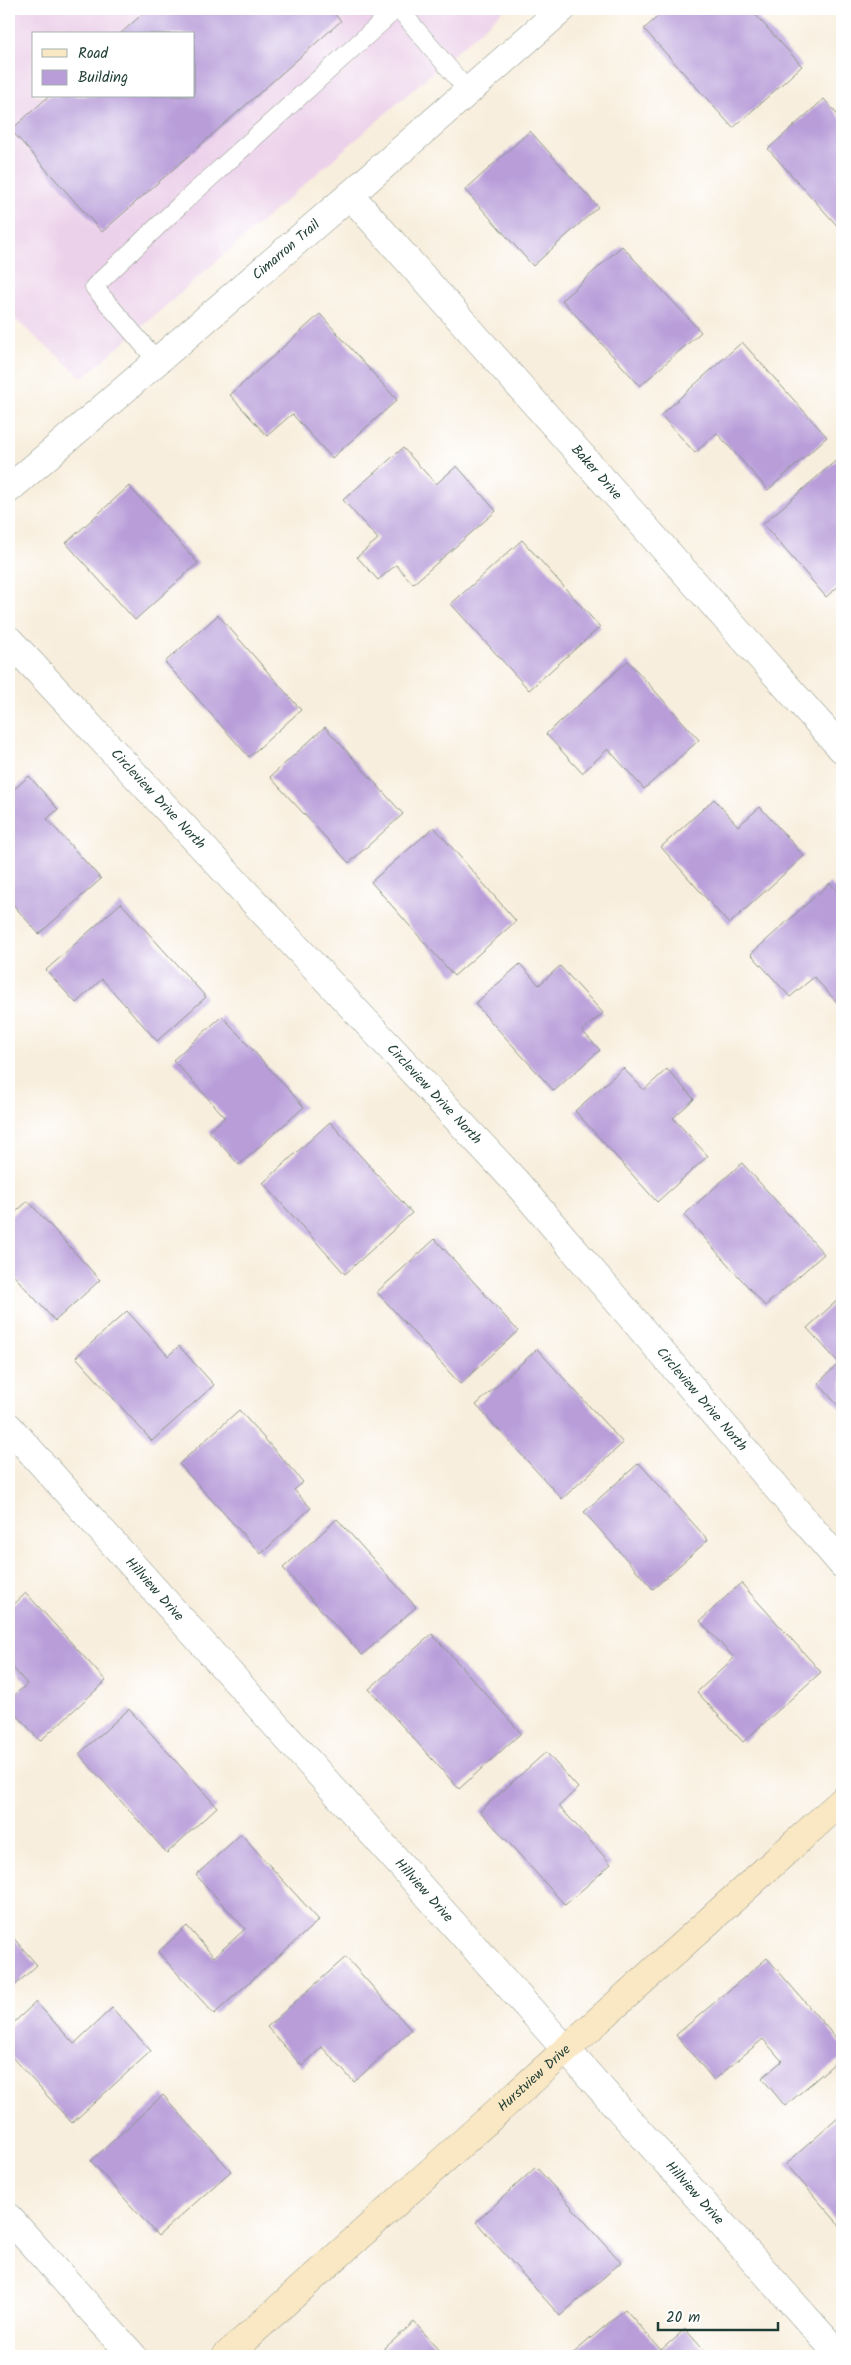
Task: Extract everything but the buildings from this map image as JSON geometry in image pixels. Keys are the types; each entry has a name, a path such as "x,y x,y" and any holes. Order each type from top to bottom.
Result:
{"street":[{"name":"Cimarron Trail","path":"9,488 350,195 558,10"},
{"name":"Baker Drive","path":"350,195 842,750"},
{"name":"Circleview Drive North","path":"9,640 516,1182 842,1564"},
{"name":"Hillview Drive","path":"9,1427 840,2356"},
{"name":"Hurstview Drive","path":"226,2356 842,1801"},
{"path":"9,2218 133,2356"}],"lane":[{"path":"157,361 94,287 179,206 398,9 468,91"}],"shaded area":[{"path":"9,9 505,9 83,378 9,314"}]}
